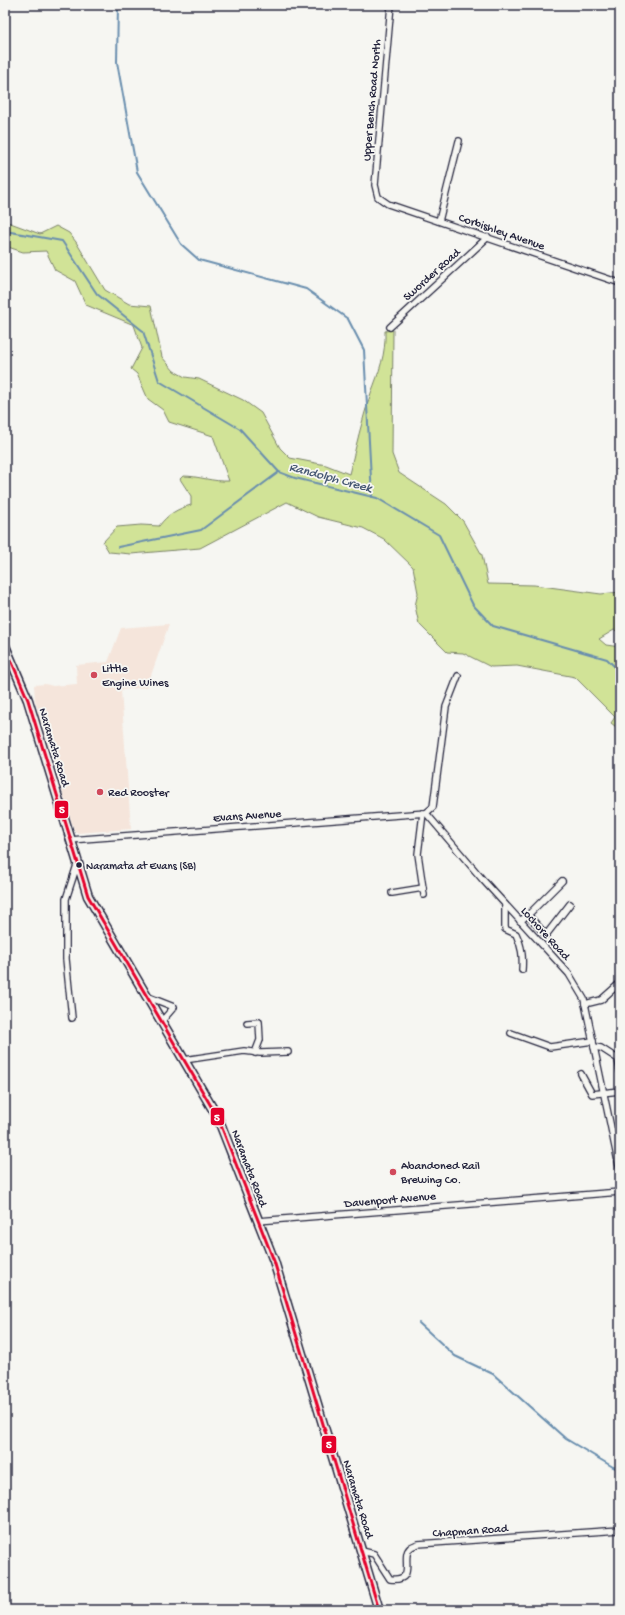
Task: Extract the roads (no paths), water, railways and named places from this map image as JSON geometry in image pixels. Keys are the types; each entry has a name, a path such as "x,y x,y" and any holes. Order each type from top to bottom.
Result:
{"main road":[{"name":"Naramata Road","path":"5,646 28,700 77,865 88,896 218,1118 258,1221 282,1285 379,1610"}],"street":[{"name":"Upper Bench Road North","path":"378,197 375,185 391,5"},
{"path":"440,221 459,141"},
{"name":"Corbishley Avenue","path":"378,197 388,204 620,283"},
{"name":"Sworder Road","path":"390,327 488,237"},
{"path":"424,895 418,854 424,813 433,807 446,707 458,676"},
{"name":"Evans Avenue","path":"70,840 424,813"},
{"name":"Lochore Road","path":"424,813 505,905 569,974 584,998 620,1171"},
{"path":"72,1018 66,959 66,899 77,865"},
{"path":"520,921 562,881"},
{"path":"392,893 423,888"},
{"path":"528,915 546,935 570,904"},
{"path":"505,905 505,929 516,934 520,943 523,953 522,970"},
{"path":"586,1004 601,1000 620,983"},
{"path":"146,996 174,1007 161,1022"},
{"path":"247,1023 259,1022 260,1040 255,1053"},
{"path":"511,1033 550,1046 593,1041"},
{"path":"594,1047 601,1048 618,1059 620,1071"},
{"path":"184,1060 244,1051 255,1053 288,1052"},
{"path":"580,1074 592,1094 620,1091"},
{"name":"Davenport Avenue","path":"258,1221 620,1192"},
{"name":"Chapman Road","path":"362,1551 374,1554 385,1574 390,1579 396,1580 404,1576 408,1569 407,1552 410,1547 418,1544 620,1530"}],"waterway":[{"path":"118,5 117,62 137,172 181,244 199,260 306,289 348,319 364,350 372,497"},
{"name":"Randolph Creek","path":"5,231 62,241 97,294 143,331 159,381 240,429 279,472 295,478 377,498 439,535 473,605 493,626 607,659 620,672"},
{"path":"118,547 201,530 279,472"},
{"path":"419,1323 455,1356 493,1374 566,1439 613,1467 620,1469"}],"place":[{"name":"Little Engine Wines","path":"94,675"},
{"name":"Red Rooster","path":"100,792"},
{"name":"Naramata at Evans (SB)","path":"79,865"},
{"name":"Abandoned Rail Brewing Co.","path":"393,1172"}]}
